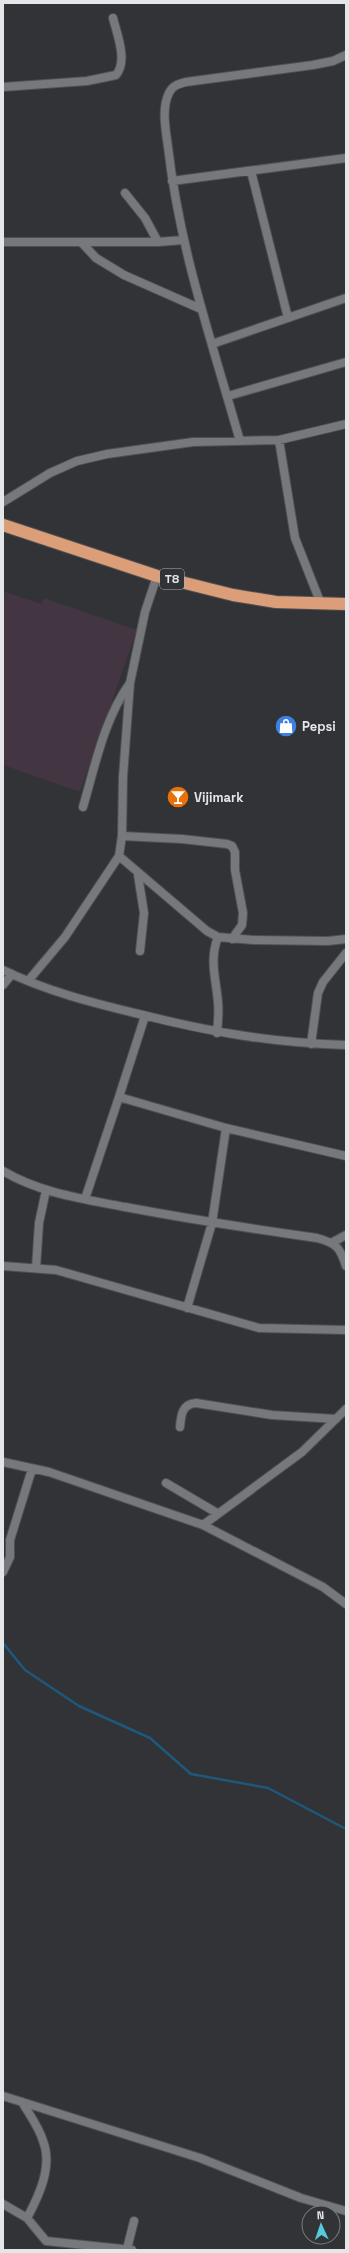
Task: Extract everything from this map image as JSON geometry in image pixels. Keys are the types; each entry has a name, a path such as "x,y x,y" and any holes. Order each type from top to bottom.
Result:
{"highway":[{"name":"T8","path":"3,525 157,576 233,595 276,602 346,604"}],"street":[{"path":"3,87 87,81 116,75 120,71 121,63 113,18"},
{"path":"240,441 228,396 201,309 183,240 172,181 165,111 166,100 172,88 186,82 313,65 333,61 346,55"},
{"path":"172,181 203,175 251,171 346,158"},
{"path":"251,171 288,318"},
{"path":"124,193 145,218 158,242"},
{"path":"3,242 82,243 158,242 183,240"},
{"path":"82,243 96,258 124,275 201,309"},
{"path":"212,344 346,298"},
{"path":"228,396 346,362"},
{"path":"3,502 50,473 77,461 144,448 193,442 279,440 346,424"},
{"path":"279,440 295,538 321,604"},
{"path":"28,981 65,937 119,856 122,836 122,777 130,683 145,612 157,576"},
{"path":"82,807 118,700 130,683"},
{"path":"122,836 182,839 227,844 232,846 236,858 236,870 243,913 242,924 232,939"},
{"path":"119,856 138,875 207,932 218,937 232,939 328,941 346,939"},
{"path":"138,875 144,913 140,951"},
{"path":"217,1033 218,1002 213,965 214,947 218,937"},
{"path":"311,1044 318,993 323,982 346,953"},
{"path":"3,970 28,981 88,1002 217,1033 269,1041 346,1045"},
{"path":"3,985 12,974"},
{"path":"85,1199 145,1016"},
{"path":"119,1097 226,1128 346,1156"},
{"path":"187,1308 212,1223 226,1128"},
{"path":"3,1172 25,1183 46,1190 85,1199 212,1223 317,1238 333,1242 340,1251 346,1266"},
{"path":"36,1268 39,1223 46,1190"},
{"path":"333,1242 346,1235"},
{"path":"3,1266 56,1270 259,1328 346,1330"},
{"path":"180,1427 183,1410 188,1405 196,1403 272,1415 336,1419"},
{"path":"203,1525 217,1513 302,1452 346,1409"},
{"path":"3,1462 50,1472 203,1525 317,1584 346,1604"},
{"path":"3,1572 10,1557 10,1540 32,1469"},
{"path":"166,1483 217,1513"},
{"path":"3,2096 200,2158 301,2198 346,2210"},
{"path":"22,2102 43,2139 46,2149 46,2161 39,2196 27,2218"},
{"path":"3,2204 27,2218 46,2241 129,2250 134,2221"}],"shaded area":[{"path":"3,591 41,604 44,598 137,630 80,792 3,765"}],"waterway":[{"path":"3,1643 25,1670 79,1706 150,1738 191,1774 268,1788 346,1829"}],"place":[{"name":"Pepsi","path":"286,726"},
{"name":"Vijimark","path":"178,797"}]}
